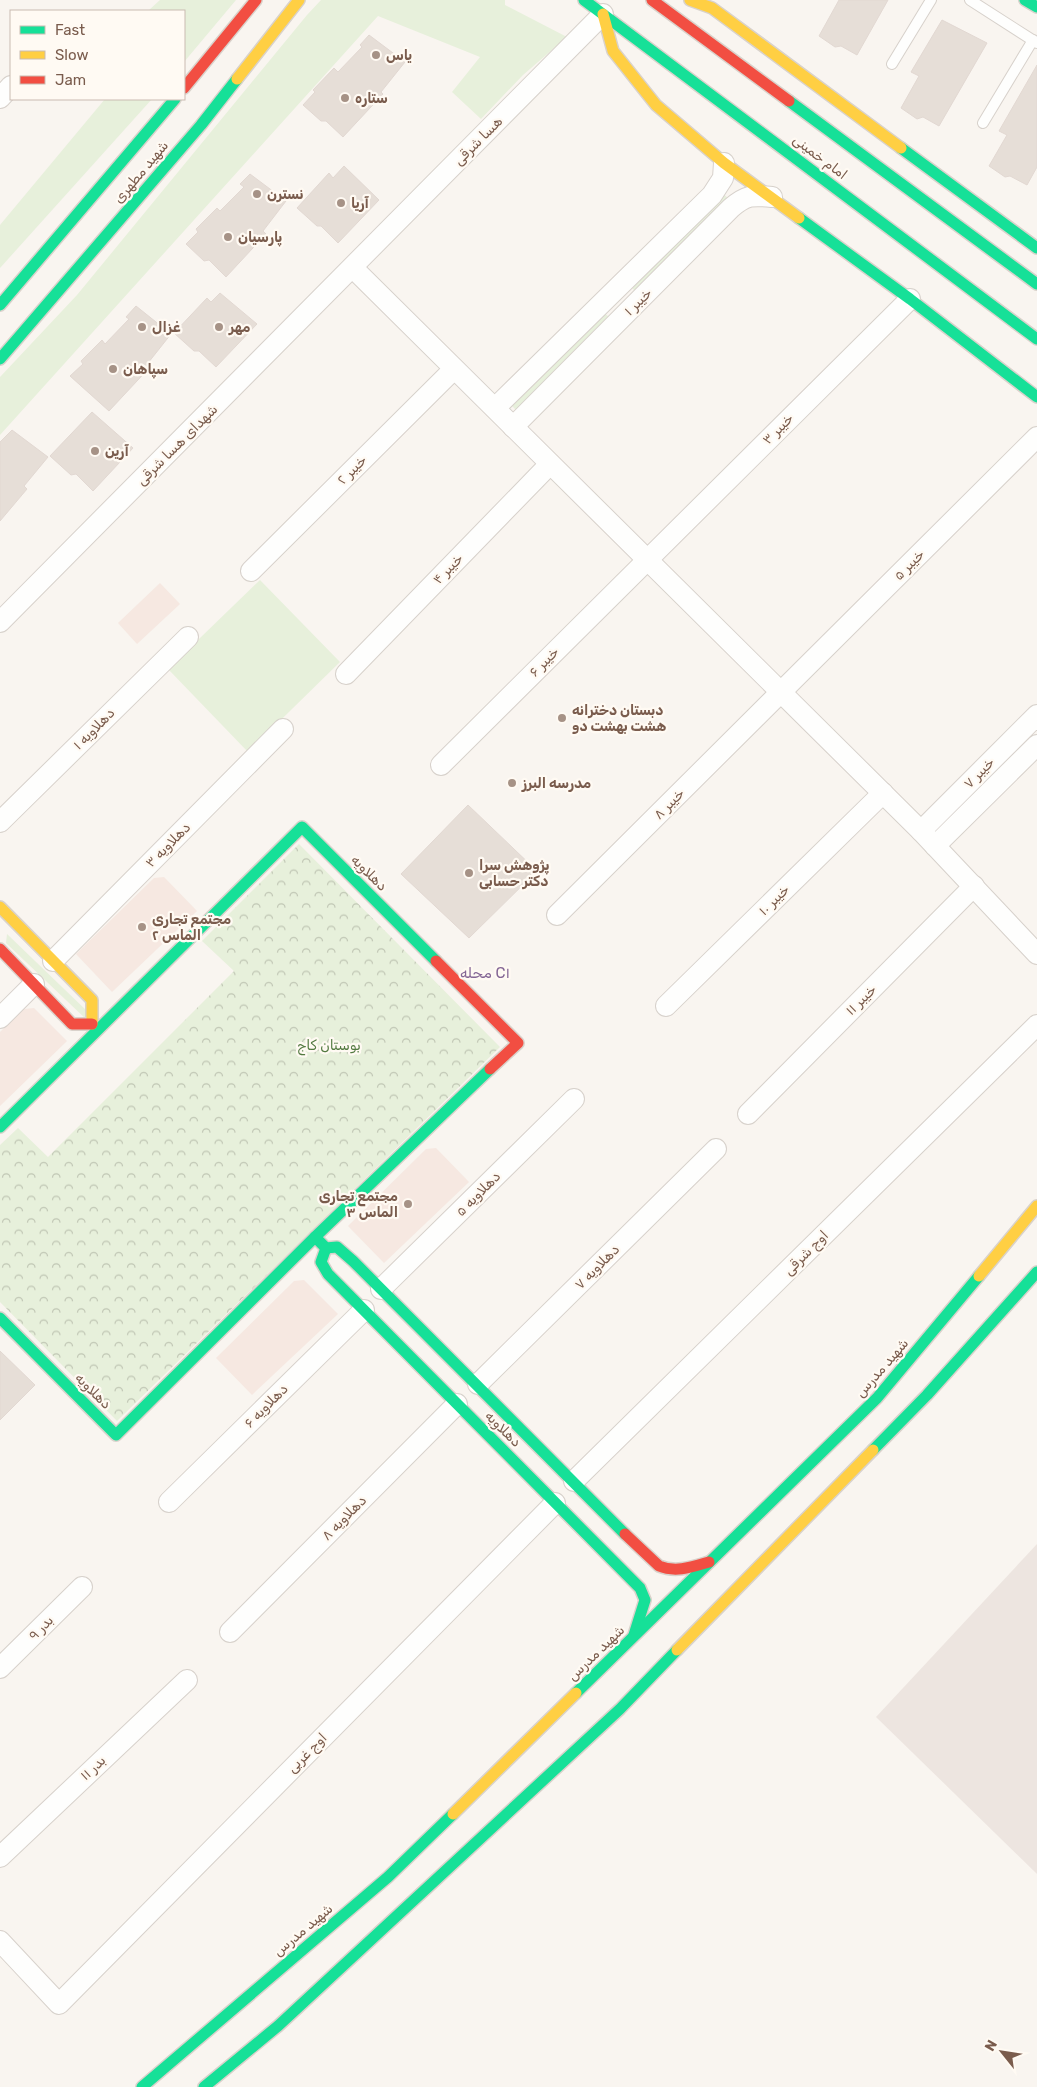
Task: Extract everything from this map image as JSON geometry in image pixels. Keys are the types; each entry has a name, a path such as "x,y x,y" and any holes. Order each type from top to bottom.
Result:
{"main road":[{"path":"185,87 256,0"},
{"name":"شهید مطهری","path":"0,359 201,125 299,0"},
{"name":"امام خمینی","path":"584,0 1037,339"},
{"name":"امام خمینی","path":"652,0 1037,284"},
{"path":"690,0 712,8 1037,247"},
{"path":"1025,0 1037,7"},
{"path":"603,14 613,51 656,105 724,163 910,299 1037,397"},
{"name":"شهید مطهری","path":"0,306 174,100"},
{"name":"دهلاویه","path":"0,1127 95,1027 302,827 518,1043 315,1237 116,1435 0,1318"},
{"path":"0,907 92,1000 95,1027 72,1024 0,949"},
{"path":"0,925 10,916"},
{"name":"شهید مدرس","path":"142,2087 388,1877 877,1398 1037,1206"},
{"name":"دهلاویه","path":"315,1237 326,1248"},
{"name":"دهلاویه","path":"326,1248 337,1247 381,1289 457,1404 574,1481 602,1531 640,1588 645,1600 633,1638"},
{"name":"دهلاویه","path":"326,1248 321,1262 328,1274 364,1310 478,1384 555,1502 668,1571 679,1570 711,1561"},
{"path":"204,2087 278,2026 620,1709 927,1395 1037,1272"}],"street":[{"name":"هسا شرقی","path":"353,268 603,14"},
{"path":"0,98 10,87"},
{"name":"خیبر ۱","path":"495,408 712,195 723,178 724,163"},
{"path":"720,182 735,188 738,202 744,198 755,196 772,197"},
{"name":"خیبر ۱","path":"513,427 738,202"},
{"path":"353,268 1034,944"},
{"name":"شهدای هسا شرقی","path":"0,622 353,268"},
{"path":"608,298 625,315"},
{"name":"خیبر ۳","path":"647,559 910,299"},
{"name":"خیبر ۲","path":"251,571 454,369"},
{"name":"خیبر ۵","path":"780,693 1037,437"},
{"name":"خیبر ۴","path":"346,674 550,464"},
{"name":"خیبر ۶","path":"441,765 647,559"},
{"name":"دهلاویه ۱","path":"0,822 188,636"},
{"name":"خیبر ۸","path":"557,915 780,693"},
{"name":"خیبر ۷","path":"921,831 1037,715"},
{"name":"دهلاویه ۳","path":"53,961 283,730"},
{"name":"خیبر ۷","path":"936,846 1037,745"},
{"name":"خیبر ۱۰","path":"666,1006 883,793"},
{"name":"خیبر ۱۱","path":"748,1114 974,886"},
{"path":"0,1018 34,984"},
{"name":"اوج شرقی","path":"574,1481 1037,1026"},
{"name":"دهلاویه ۵","path":"381,1289 574,1099"},
{"name":"دهلاویه ۷","path":"478,1384 716,1150"},
{"name":"دهلاویه ۶","path":"168,1502 364,1310"},
{"name":"دهلاویه ۸","path":"230,1632 457,1404"},
{"name":"اوج غربی","path":"0,1943 59,2004 555,1502"},
{"name":"بدر ۹","path":"0,1668 82,1588"},
{"name":"بدر ۱۱","path":"0,1857 187,1680"}],"lane":[{"path":"892,64 931,0"},
{"path":"972,1 1035,42 983,123"}],"shaded area":[{"path":"160,583 180,604 137,644 118,623"},
{"name":"مجتمع تجاری الماس ۲","path":"164,877 197,911 112,992 76,954 154,878"},
{"path":"34,1008 67,1041 0,1106 0,1032 24,1009"},
{"name":"مجتمع تجاری الماس ۳","path":"436,1148 469,1182 384,1263 348,1226 426,1149"},
{"path":"304,1280 338,1314 252,1395 216,1358 294,1281"},
{"path":"1037,1544 1037,1874 876,1717"}],"green space":[{"path":"160,0 236,0 185,61 185,10 149,10"},
{"path":"321,0 505,0 505,5 567,37 523,75 481,119 452,92 480,57 378,16 0,435 0,377 77,295"},
{"path":"104,100 151,100 0,268 0,225"},
{"path":"721,192 729,199 637,293 630,286"},
{"path":"602,311 610,318 518,412 511,405"},
{"path":"260,580 340,662 248,752 168,669"},
{"name":"بوستان کاج","path":"299,844 500,1047 117,1421 0,1302 0,1145 18,1128 48,1157 234,971 202,941"},
{"path":"7,934 89,1013 87,1020 6,943"}],"building":[{"path":"839,0 888,0 857,55 841,46 835,47 819,36"},
{"path":"942,20 987,43 939,126 923,117 917,119 901,108 919,76 911,72"},
{"path":"369,35 405,62 381,92 383,94 343,137 326,121 321,121 303,105 315,92 313,90 334,68 338,72 362,47 360,45"},
{"path":"1037,65 1037,167 1027,185 1010,176 1005,177 989,166 1007,135 999,131"},
{"name":"آریا","path":"344,166 379,200 338,243 321,226 317,226 297,208 329,173 333,178"},
{"path":"250,174 286,201 263,231 266,234 226,277 209,260 204,261 186,244 198,232 196,229 217,208 220,211 244,187 240,184"},
{"name":"مهر","path":"220,293 257,324 216,367 199,351 194,351 174,333 207,298 211,302"},
{"path":"136,306 171,334 148,363 151,366 109,411 70,376 83,364 81,361 102,340 105,344 129,319 126,317"},
{"name":"آرین","path":"92,412 133,448 93,491 76,474 71,475 50,456"},
{"path":"12,430 48,457 24,486 27,489 0,521 0,442"},
{"name":"پژوهش سرا دکتر حسابی","path":"468,805 537,871 469,938 401,874"},
{"path":"0,1351 35,1385 0,1420"}],"traffic: fast":[{"path":"584,0 1037,339"},
{"path":"1025,0 1037,7"},
{"path":"0,359 201,125 237,79"},
{"path":"0,305 174,100"},
{"path":"789,101 1037,284"},
{"path":"901,148 1037,248"},
{"path":"799,218 910,299 1037,397"},
{"path":"0,1127 302,827 436,961"},
{"path":"0,1318 116,1435 315,1237 490,1069"},
{"path":"315,1237 326,1248 337,1247 353,1261 625,1534"},
{"path":"326,1248 321,1262 328,1274 640,1588 645,1600 634,1635"},
{"path":"873,1450 927,1395 1037,1272"},
{"path":"576,1693 877,1398 979,1276"},
{"path":"204,2087 278,2026 620,1709 677,1650"},
{"path":"142,2087 388,1877 453,1814"}],"traffic: slow":[{"path":"237,79 299,0"},
{"path":"690,0 712,8 901,148"},
{"path":"603,14 613,51 656,105 724,163 799,218"},
{"path":"0,907 92,1000 92,1024"},
{"path":"979,1276 1037,1206"},
{"path":"677,1650 873,1450"},
{"path":"453,1814 576,1693"}],"traffic: jam":[{"path":"185,87 256,0"},
{"path":"652,0 789,101"},
{"path":"0,949 72,1024 92,1024"},
{"path":"436,961 518,1043 490,1069"},
{"path":"625,1534 659,1566 678,1569 709,1562"}],"place":[{"name":"یاس","path":"376,55"},
{"name":"ستاره","path":"345,98"},
{"name":"نسترن","path":"257,194"},
{"name":"آریا","path":"341,203"},
{"name":"پارسیان","path":"228,237"},
{"name":"غزال","path":"142,327"},
{"name":"مهر","path":"219,327"},
{"name":"سپاهان","path":"113,369"},
{"name":"آرین","path":"95,451"},
{"name":"دبستان دخترانه هشت بهشت دو","path":"562,718"},
{"name":"مدرسه البرز","path":"512,783"},
{"name":"پژوهش سرا دکتر حسابی","path":"469,873"},
{"name":"مجتمع تجاری الماس ۲","path":"142,927"},
{"name":"مجتمع تجاری الماس ۳","path":"408,1204"}],"district":[{"name":"محله C۱","path":"485,973"}]}
